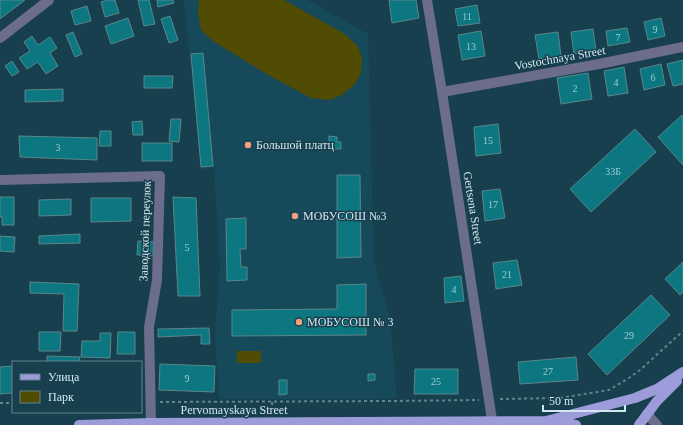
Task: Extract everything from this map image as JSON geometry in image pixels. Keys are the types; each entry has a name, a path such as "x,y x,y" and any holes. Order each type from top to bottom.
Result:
{"main road":[{"name":"Pervomayskaya Street","path":"639,425 657,402 683,374"},
{"name":"Pervomayskaya Street","path":"79,425 151,423 395,423 492,420 546,421 635,398 657,389 683,374"},
{"path":"531,425 546,421 561,421 576,425"}],"street":[{"path":"0,38 49,0"},
{"name":"Gertsena Street","path":"427,0 492,420"},
{"name":"Vostochnaya Street","path":"442,92 599,64 683,47"},
{"name":"Заводской переулок","path":"0,180 160,176 157,280 149,327 151,423"},
{"path":"647,414 657,425"}],"path":[{"path":"150,402 390,401 560,398 610,390 640,370 683,331"},
{"path":"0,403 12,403"}],"shaded area":[{"name":"МОБУСОШ №3","path":"184,0 308,0 368,34 374,262 390,318 397,398 219,399 215,335 220,266 214,168 201,170"}],"green space":[{"path":"199,0 284,0 343,33 357,45 362,57 361,73 355,84 342,95 329,100 311,98 270,76 213,41 201,30 198,13"},
{"path":"237,351 261,351 261,363 237,363"}],"building":[{"path":"0,0 25,0 0,19"},
{"path":"115,0 119,13 105,17 101,2"},
{"path":"138,0 149,0 155,24 144,26"},
{"path":"157,0 173,0 174,3 158,7"},
{"path":"389,0 416,0 419,18 392,23"},
{"path":"477,5 480,23 458,26 455,9"},
{"path":"87,6 91,21 75,25 71,11"},
{"path":"170,16 178,40 169,43 161,19"},
{"path":"128,18 134,36 111,44 105,26"},
{"path":"661,18 665,36 648,40 644,22"},
{"path":"627,28 630,42 608,46 606,31"},
{"path":"593,29 596,51 574,54 571,32"},
{"path":"481,31 485,56 462,60 458,35"},
{"path":"73,32 82,54 75,57 66,35"},
{"path":"558,32 561,56 539,59 535,35"},
{"path":"32,36 38,45 50,37 57,48 50,53 58,66 46,74 38,62 27,69 19,58 30,51 24,42"},
{"path":"203,53 213,166 201,167 191,54"},
{"path":"683,60 683,84 673,86 667,64"},
{"path":"12,61 19,72 12,76 5,66"},
{"path":"661,64 665,85 644,90 640,69"},
{"path":"624,67 628,93 608,96 604,71"},
{"path":"588,73 592,99 561,104 557,78"},
{"path":"144,76 173,76 172,88 144,88"},
{"path":"63,89 63,101 25,102 25,90"},
{"path":"682,115 683,116 683,165 658,137"},
{"path":"171,119 181,119 179,142 169,141"},
{"path":"142,121 143,135 133,135 132,122"},
{"path":"498,124 501,153 476,156 474,127"},
{"path":"635,129 656,152 591,212 570,189"},
{"path":"100,131 111,131 111,146 99,146"},
{"path":"19,136 97,138 97,160 20,157"},
{"path":"329,136 337,137 337,142 341,142 341,149 323,148 323,142 329,143"},
{"path":"142,143 172,143 172,161 142,161"},
{"path":"337,175 360,175 361,257 337,258"},
{"path":"500,189 505,218 485,221 482,191"},
{"path":"0,197 14,197 14,225 2,225 2,217 0,217"},
{"path":"173,197 196,198 200,296 178,296"},
{"path":"91,198 131,198 131,221 91,222"},
{"path":"71,199 71,215 39,216 39,200"},
{"path":"246,218 246,249 240,249 241,267 247,267 247,280 227,281 226,219"},
{"path":"80,234 80,243 39,244 39,236"},
{"path":"0,236 15,237 14,252 0,251"},
{"path":"138,241 155,242 155,256 137,255"},
{"path":"517,260 522,285 496,289 493,263"},
{"path":"683,262 683,292 680,295 665,279"},
{"path":"461,276 464,301 445,303 444,278"},
{"path":"30,282 79,284 77,331 63,331 64,294 30,293"},
{"name":"МОБУСОШ № 3","path":"366,284 366,335 232,336 232,310 337,309 337,285"},
{"path":"651,295 670,315 607,375 588,354"},
{"path":"209,328 210,344 201,344 201,335 158,337 158,329"},
{"path":"39,332 61,332 60,351 39,351"},
{"path":"118,332 135,332 135,354 117,354"},
{"path":"100,333 111,333 110,358 81,357 82,341 100,341"},
{"path":"47,356 80,357 79,361 47,361"},
{"path":"576,357 578,380 520,384 518,362"},
{"path":"160,364 215,366 214,392 159,390"},
{"path":"12,366 12,393 0,394 0,367"},
{"path":"415,369 458,369 458,394 414,394"},
{"path":"368,374 375,374 375,380 368,381"},
{"path":"279,380 287,380 287,394 279,395"}],"place":[{"name":"Большой платц","path":"248,145"},
{"name":"МОБУСОШ №3","path":"295,216"},
{"name":"МОБУСОШ № 3","path":"299,322"}]}
